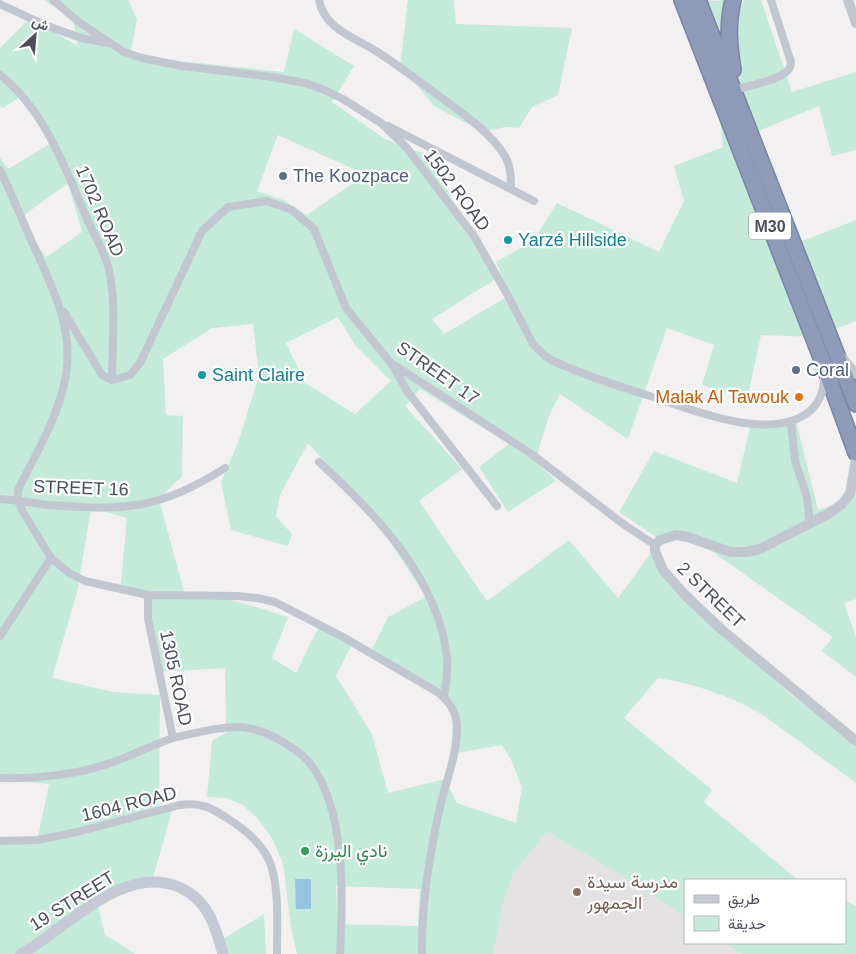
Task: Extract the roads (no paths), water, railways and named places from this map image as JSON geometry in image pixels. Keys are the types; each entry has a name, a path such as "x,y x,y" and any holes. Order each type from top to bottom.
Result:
{"highway":[{"name":"M30","path":"682,0 824,365 856,453"},
{"name":"M30","path":"698,0 856,404"},
{"path":"733,0 728,27 734,73 733,88"}],"main road":[{"name":"19 STREET","path":"21,954 60,929 96,902 120,890 152,881 170,884 198,899 209,912 216,926 223,954"}],"street":[{"name":"1502 ROAD","path":"54,0 79,22 124,52 158,61 305,83 343,99 381,122 406,147 474,236 533,344 545,356 561,365 630,390 729,420 760,425 791,422 806,414 819,400 824,386 824,365"},
{"path":"318,0 320,10 326,20 396,64 482,131 504,156 511,170 511,189"},
{"path":"733,88 778,76 787,72 791,66 771,0"},
{"path":"848,0 856,23"},
{"path":"0,4 72,35 111,44"},
{"name":"1702 ROAD","path":"0,75 19,93 49,136 108,265 112,296 112,380"},
{"path":"381,122 534,201"},
{"path":"0,170 58,302 65,324 67,345 65,384 48,430 18,490 18,500 52,558 70,573 85,581 148,595 237,596 274,602 344,637 444,697 454,711 457,724 457,739 437,821 425,902 422,954"},
{"name":"STREET 17","path":"112,380 130,375 140,364 202,230 228,207 267,201 292,210 314,229 346,308 391,363 530,453 655,546"},
{"path":"58,302 102,375 112,380"},
{"path":"834,346 846,364 856,374"},
{"path":"391,363 407,391 497,506"},
{"path":"791,422 795,461 807,497 810,524"},
{"name":"2 STREET","path":"856,459 853,493 838,507 810,524 760,549 746,552 723,550 681,535 664,537 655,546 656,555 663,570 684,595 721,629 856,741"},
{"path":"320,462 375,519 403,554 422,583 434,608 444,640 447,672 444,697"},
{"name":"STREET 16","path":"0,499 95,507 120,507 142,504 180,492 226,468"},
{"path":"0,636 52,558"},
{"name":"1305 ROAD","path":"0,778 84,771 104,766 173,738 148,619 148,595"},
{"path":"173,738 212,730 240,727 258,730 300,752 312,766 322,783 335,823 342,888 340,954"},
{"name":"1604 ROAD","path":"0,840 37,840 77,832 180,805 194,803 209,807 248,834 268,857 274,882 277,954"}],"water":[{"path":"295,879 311,879 311,909 296,909"}],"place":[{"name":"The Koozpace","path":"283,176"},
{"name":"Yarzé Hillside","path":"508,240"},
{"name":"Coral","path":"796,370"},
{"name":"Saint Claire","path":"202,375"},
{"name":"Malak Al Tawouk","path":"799,397"},
{"name":"نادي اليرزة","path":"305,851"},
{"name":"مدرسة سيدة الجمهور","path":"577,892"}]}
